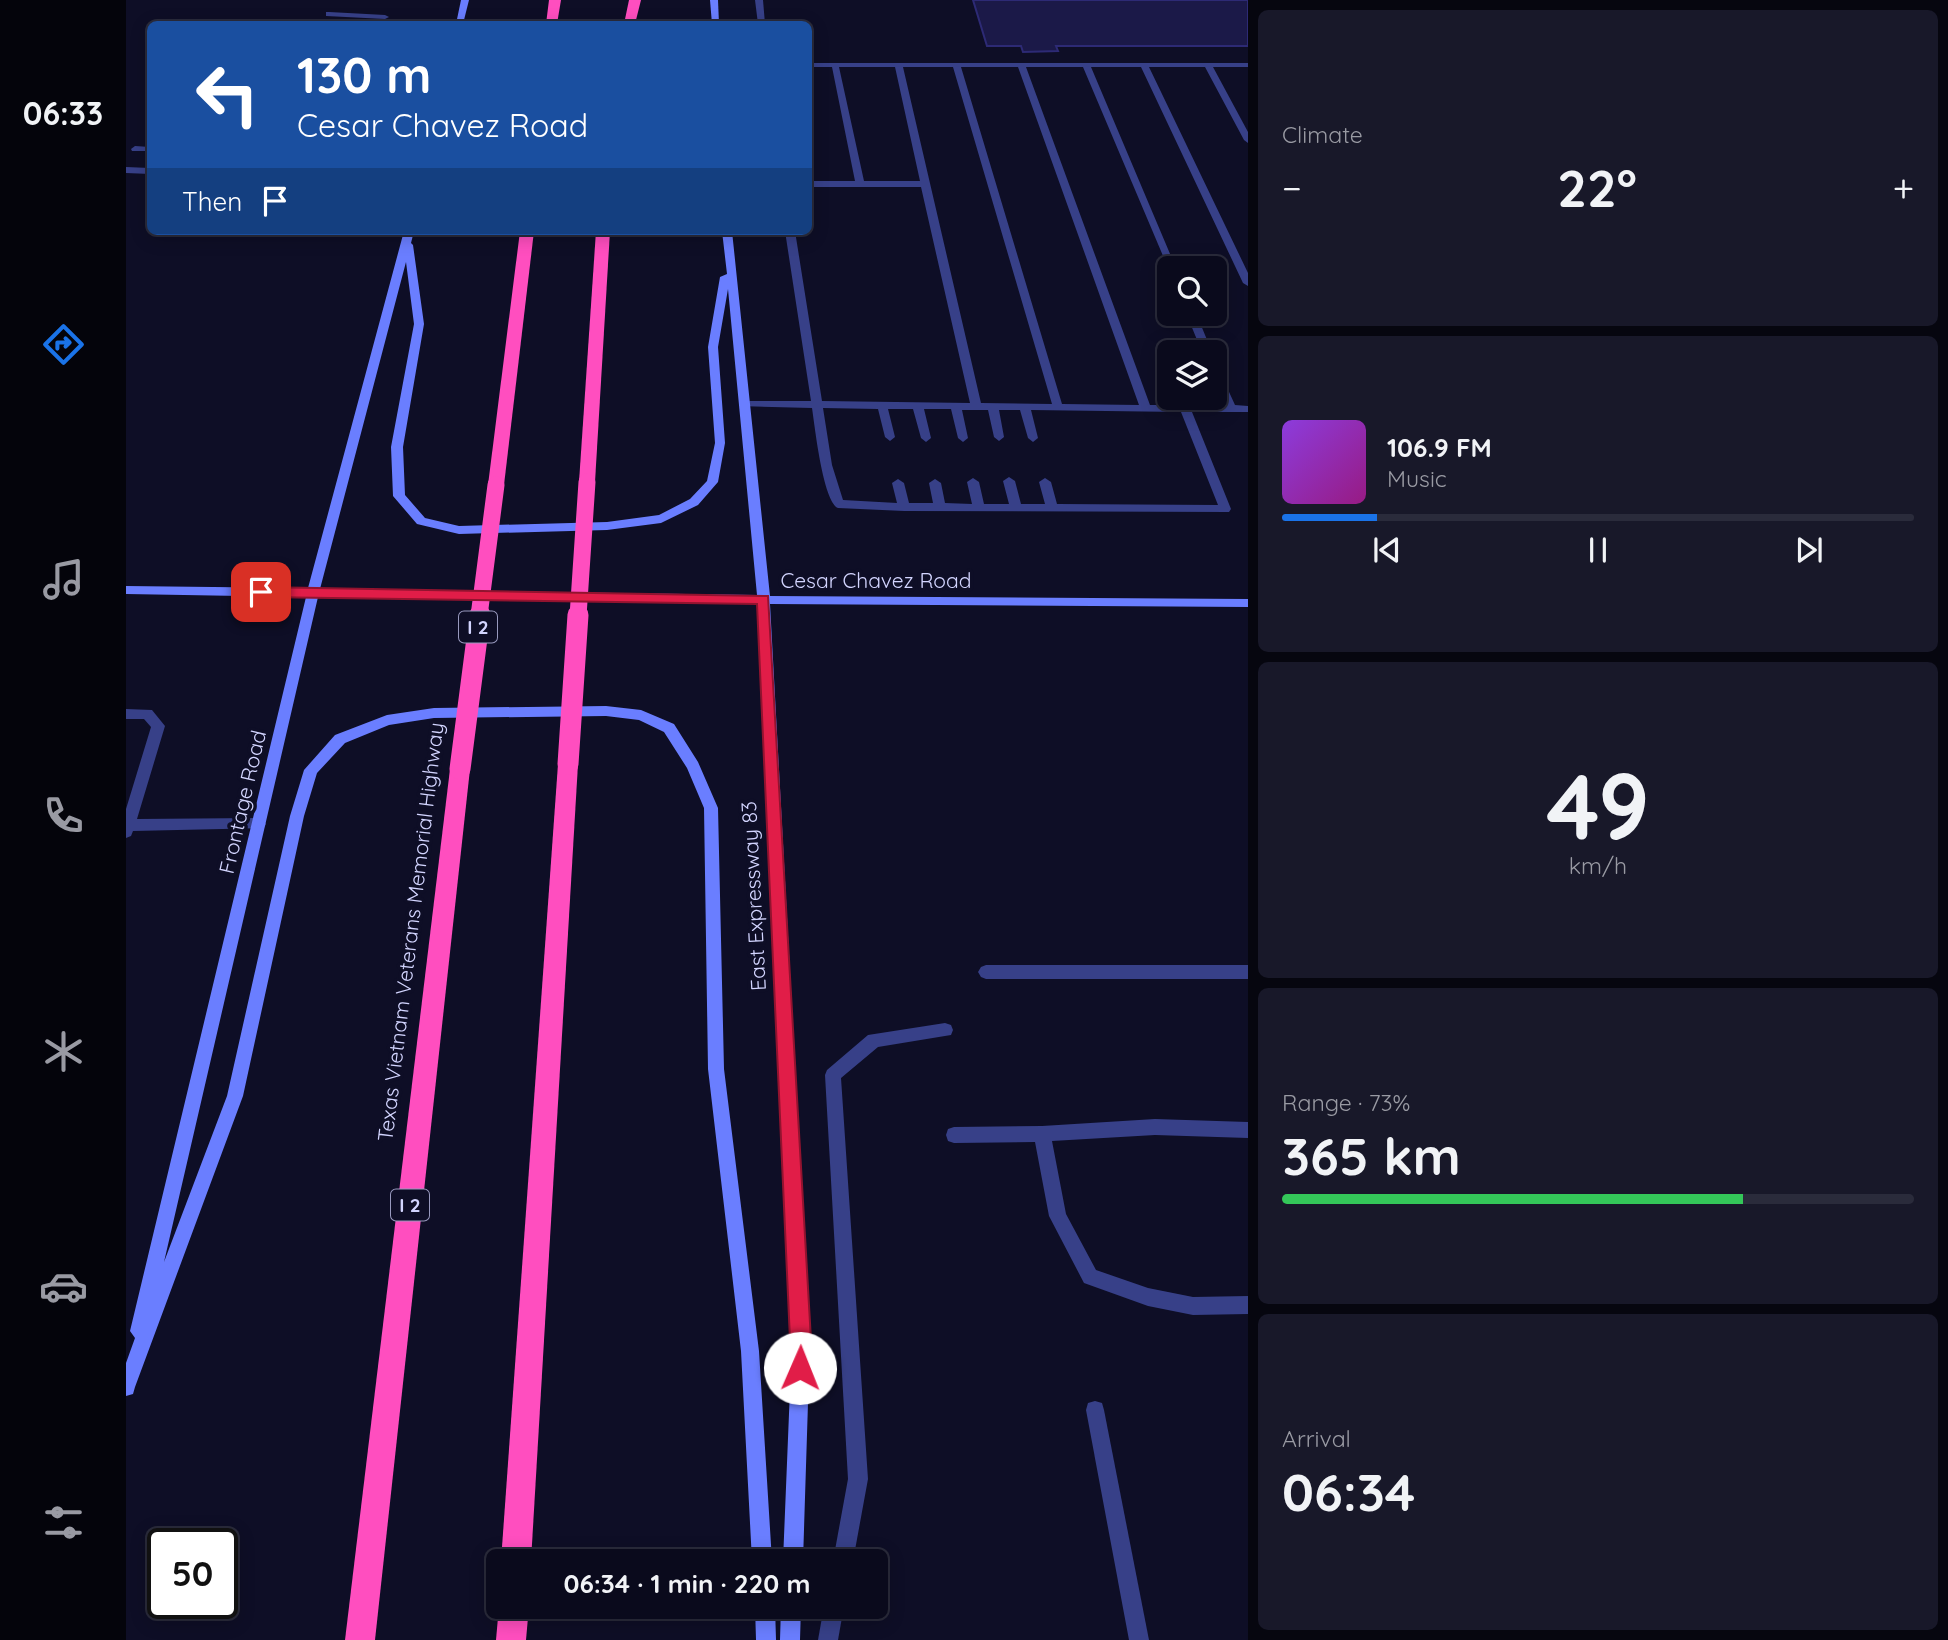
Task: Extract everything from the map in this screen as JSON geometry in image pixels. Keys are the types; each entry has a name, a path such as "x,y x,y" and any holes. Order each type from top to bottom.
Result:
{"highway":[{"path":"552,21 555,0"},
{"path":"631,21 635,0"},
{"name":"Texas Vietnam Veterans Memorial Highway","path":"360,1640 460,769 527,235"},
{"path":"517,1549 603,235"},
{"path":"511,1640 512,1619"}],"main road":[{"path":"460,21 465,0"},
{"path":"714,0 716,21"},
{"path":"408,235 419,324 397,447 399,496 421,520 459,530 607,526 661,519 694,502 712,482 720,443 713,347 728,259"},
{"name":"Frontage Road","path":"126,1386 313,593 408,235"},
{"name":"East Expressway 83","path":"727,235 764,600 801,1340 793,1549"},
{"name":"Cesar Chavez Road","path":"126,590 764,600 1248,603"},
{"path":"126,1386 234,1096 297,816 312,770 340,739 387,720 435,713 606,712 641,715 669,728 694,766 711,808 716,1069 750,1352 761,1549"},
{"path":"765,1619 766,1640"},
{"path":"790,1640 791,1619"}],"lane":[{"path":"759,0 762,21"},
{"path":"329,14 385,18"},
{"path":"812,65 1248,65"},
{"path":"835,65 860,184"},
{"path":"898,65 976,407"},
{"path":"957,65 1058,407"},
{"path":"1021,65 1146,408"},
{"path":"1086,65 1166,256"},
{"path":"1144,65 1248,282"},
{"path":"1208,65 1248,140"},
{"path":"135,149 147,149"},
{"path":"126,170 147,171"},
{"path":"812,184 925,184"},
{"path":"791,235 826,465 838,504 979,508 1225,509 1186,410"},
{"path":"1227,400 1231,409"},
{"path":"743,404 1157,408"},
{"path":"882,405 890,437"},
{"path":"918,406 926,438"},
{"path":"956,406 963,439"},
{"path":"993,406 999,437"},
{"path":"1025,407 1033,438"},
{"path":"1227,409 1248,409"},
{"path":"1009,481 1016,508"},
{"path":"935,482 940,507"},
{"path":"974,482 979,508"},
{"path":"1045,482 1052,508"},
{"path":"898,483 904,507"},
{"path":"126,714 147,714 158,726 127,827 259,824"},
{"path":"986,972 1248,972"},
{"path":"845,1549 858,1479 833,1075 874,1040 945,1030"},
{"path":"954,1135 1042,1135 1155,1127 1248,1130"},
{"path":"1042,1135 1058,1216 1090,1276 1148,1297 1193,1306 1248,1305"},
{"path":"1096,1410 1139,1640"},
{"path":"828,1640 832,1619"}],"building":[{"path":"973,0 1248,0 1248,46 1056,46 1058,51 1023,52 1021,46 987,46"}],"route":[{"path":"261,592 764,600 801,1340 800,1368"}]}
